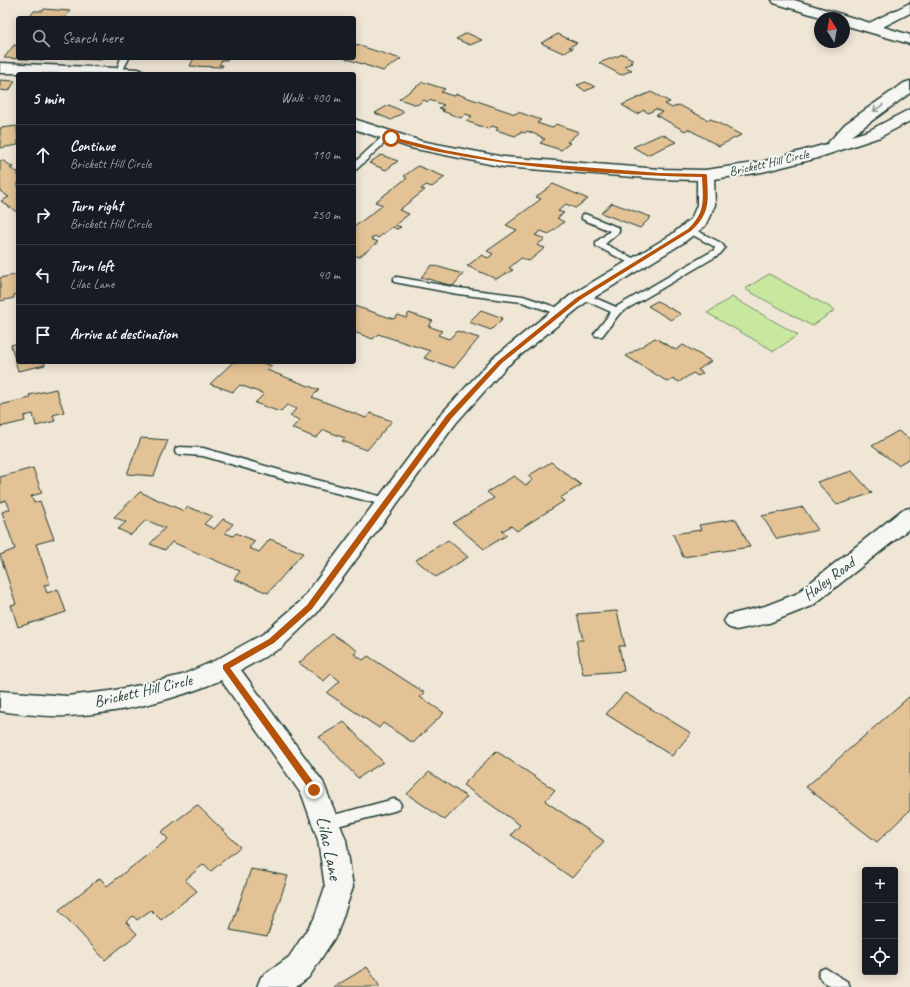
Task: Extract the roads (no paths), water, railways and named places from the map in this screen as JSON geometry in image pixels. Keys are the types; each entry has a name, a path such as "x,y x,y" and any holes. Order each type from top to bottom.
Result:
{"street":[{"path":"779,0 818,12"},
{"path":"870,28 910,7"},
{"path":"850,22 910,40"},
{"path":"0,68 61,72"},
{"name":"Brickett Hill Circle","path":"831,147 851,127 910,86"},
{"name":"Brickett Hill Circle","path":"356,125 443,152 504,162 660,174 705,175 762,167 831,147 874,134 910,114"},
{"name":"Brickett Hill Circle","path":"0,701 22,704 67,706 110,701 187,684 225,667 272,641 309,607 448,418 500,362 560,312 583,296 690,230 699,222 706,205 705,175"},
{"name":"Haley Road","path":"736,621 769,614 804,600 910,516"},
{"name":"Lilac Lane","path":"225,667 314,790 332,840 339,887 327,925 299,967 272,987"}],"lane":[{"path":"118,72 124,60"},
{"path":"356,165 388,136"},
{"path":"585,217 616,230 599,244 636,263"},
{"path":"599,334 617,311 717,252 720,248 718,245 690,230"},
{"path":"397,280 458,291 523,299 560,312"},
{"path":"583,296 617,311"},
{"path":"180,451 203,452 289,477 387,502"},
{"path":"326,823 394,805"},
{"path":"825,975 843,987"}]}
